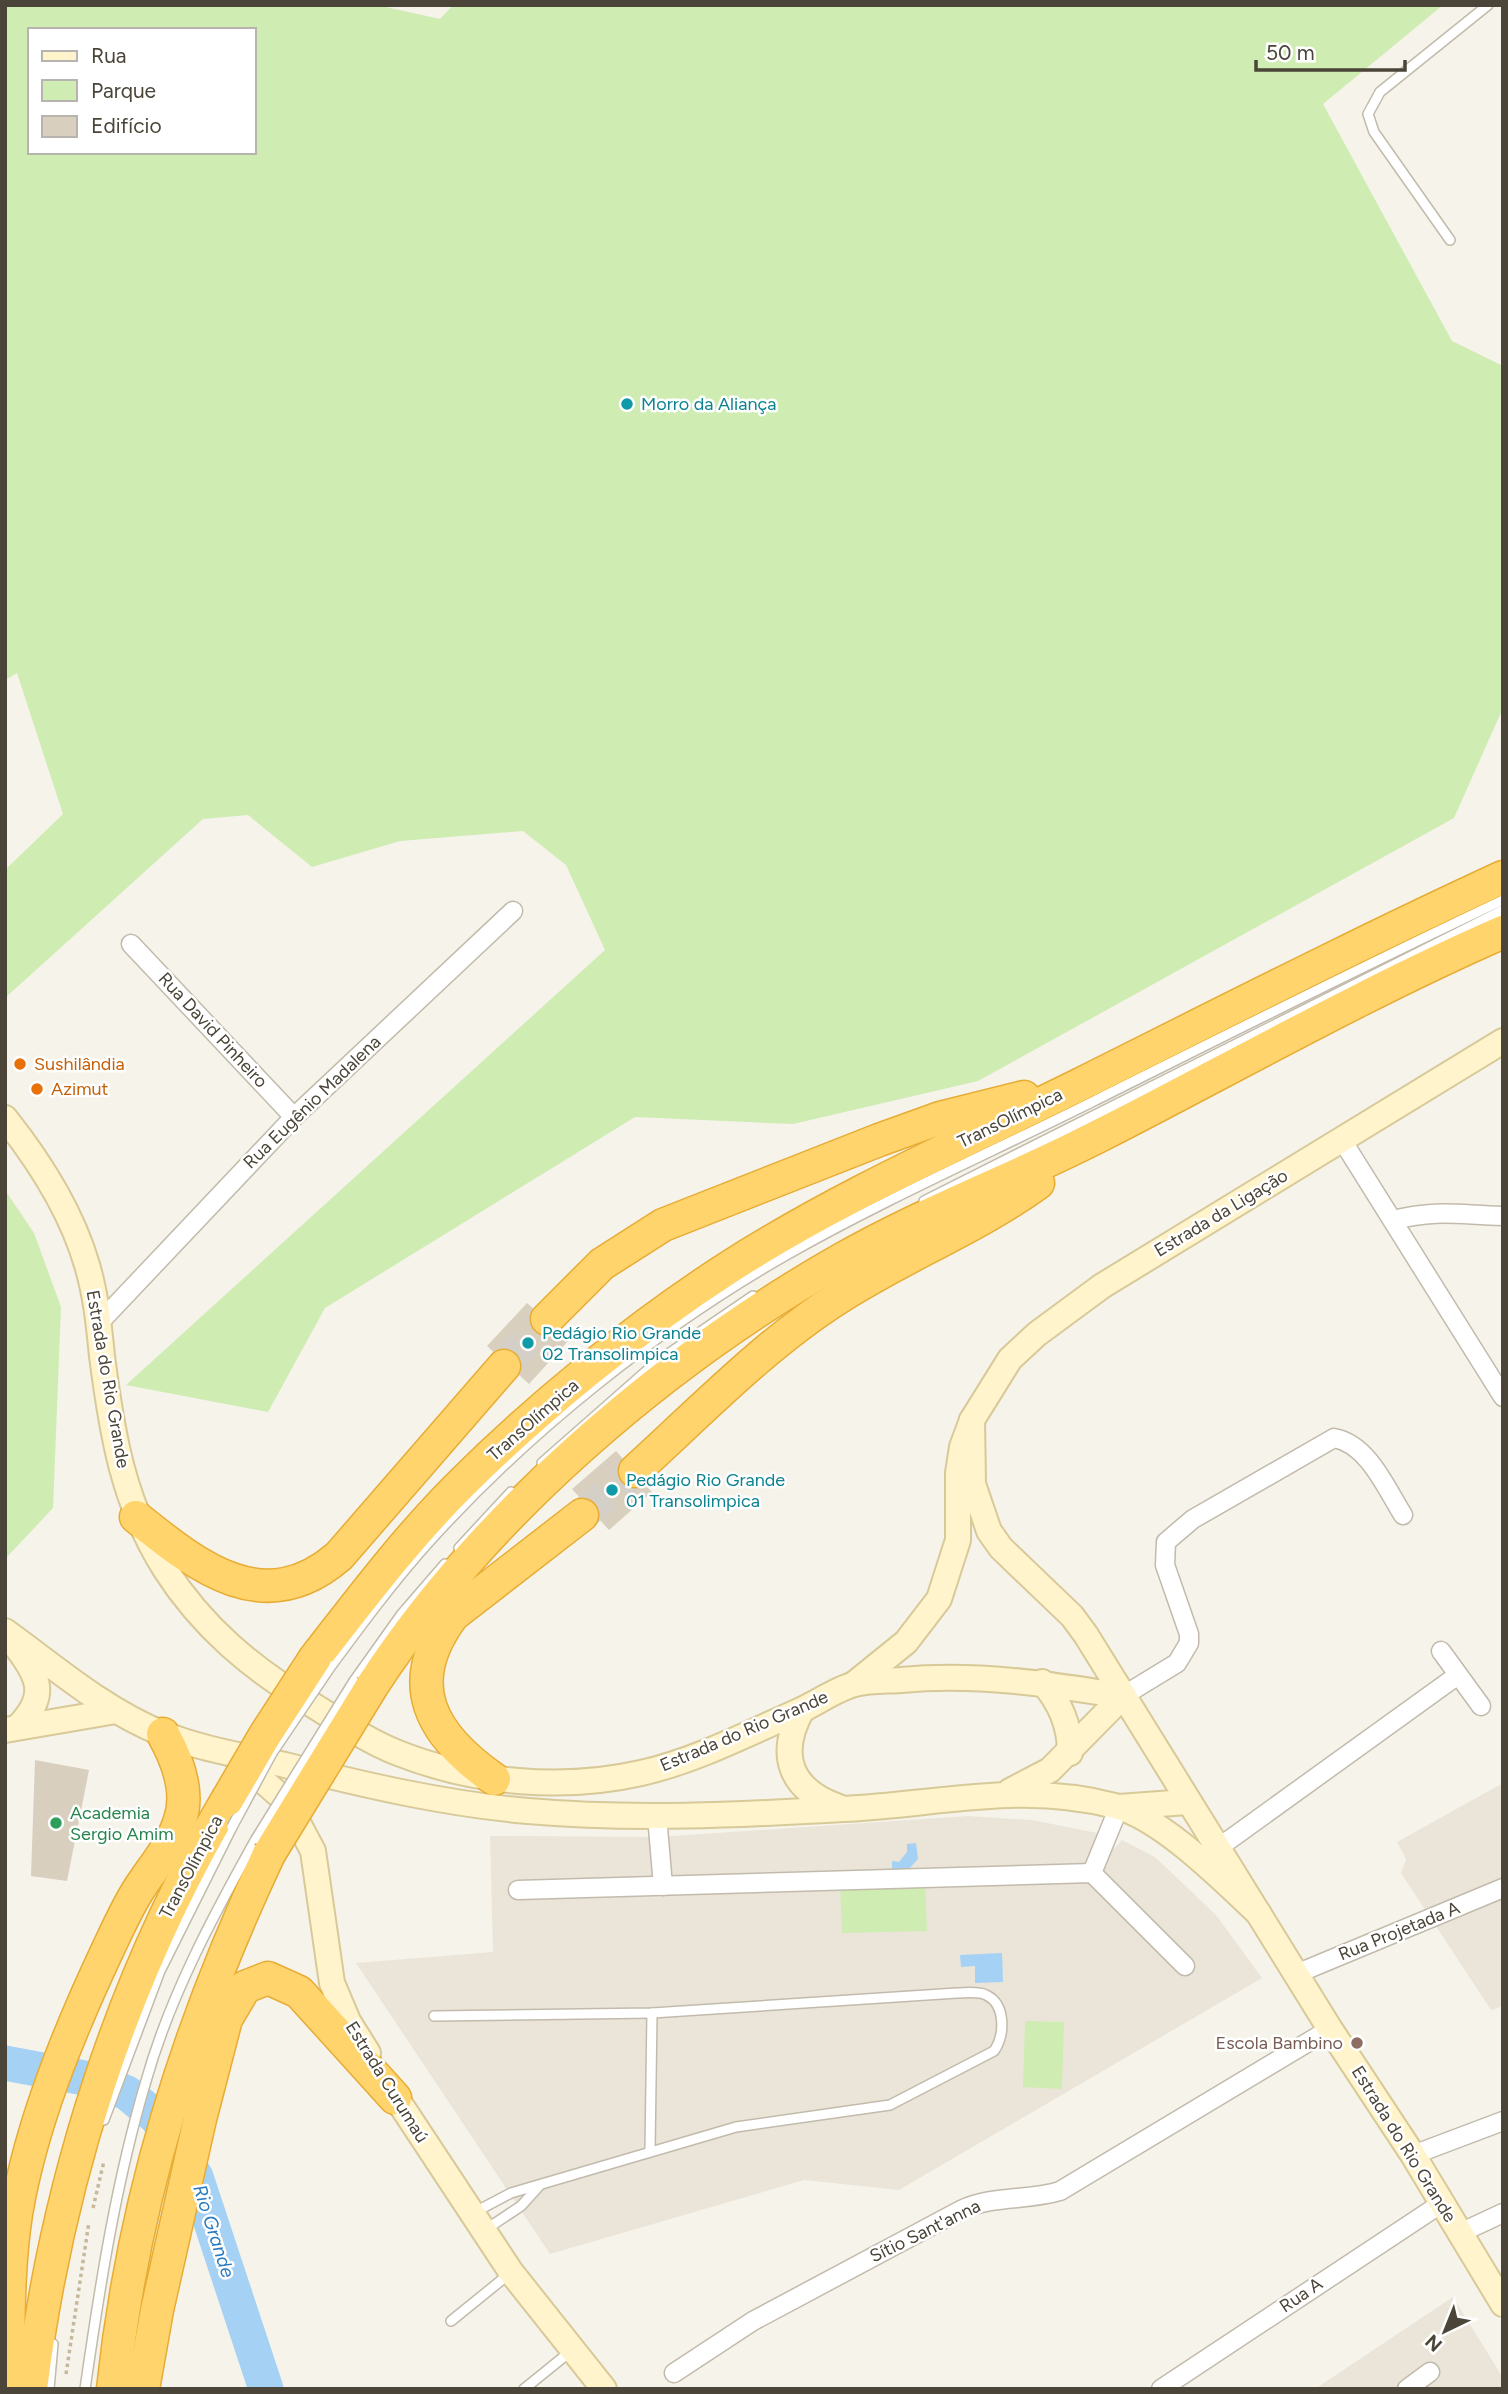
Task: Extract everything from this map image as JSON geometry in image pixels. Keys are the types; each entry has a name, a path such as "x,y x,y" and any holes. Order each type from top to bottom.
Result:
{"highway":[{"name":"TransOlímpica","path":"31,2389 57,2239 121,2046 152,1940 190,1863 230,1814 265,1735 323,1662 379,1575 458,1487 517,1433 656,1317 729,1267 863,1190 1395,927 1503,877"},
{"path":"113,2389 120,2322 136,2230 141,2152 161,2084 209,1990 263,1847 363,1684 492,1532 594,1436 698,1354 839,1261 1061,1155 1503,932"},
{"path":"547,1319 602,1264 663,1225 940,1118 1013,1099 1075,1087"},
{"path":"635,1471 752,1364 836,1299 992,1213 1036,1184 1054,1167 1061,1155"},
{"path":"136,1517 174,1548 213,1572 251,1584 278,1587 300,1583 321,1571 338,1556 504,1366"},
{"path":"494,1779 457,1751 440,1730 429,1702 430,1659 441,1632 453,1615 582,1515"},
{"path":"7,2389 9,2270 16,2213 48,2098 85,2001 135,1894 174,1836 181,1820 181,1781 176,1758 163,1734"},
{"path":"143,2389 157,2310 200,2119 230,2012 245,1987 268,1978 299,1992 395,2098"}],"street":[{"name":"Rua Eugênio Madalena","path":"99,1323 118,1299 295,1117 513,911"},
{"name":"Rua David Pinheiro","path":"131,944 295,1117"},
{"name":"Estrada da Ligação","path":"854,1684 906,1642 940,1599 958,1540 958,1473 962,1447 972,1420 1010,1359 1037,1334 1102,1286 1503,1041"},
{"name":"Estrada do Rio Grande","path":"5,1118 55,1189 71,1221 88,1268 99,1323 111,1419 136,1517 166,1571 191,1606 213,1631 248,1663 354,1731 397,1753 494,1779 549,1783 642,1773 690,1757 802,1710 854,1684 957,1676 1042,1682 1124,1696 1187,1802 1413,2155 1503,2304"},
{"path":"1342,1140 1503,1397"},
{"path":"1393,1220 1423,1213 1450,1211 1503,1216"},
{"path":"93,1294 118,1299"},
{"path":"972,1420 973,1485 989,1531 1001,1548 1072,1616 1124,1696 1177,1662 1186,1651 1189,1634 1164,1565 1164,1552 1166,1542 1193,1519 1334,1438 1347,1440 1359,1449 1403,1515"},
{"path":"5,1631 34,1669 38,1684 33,1707 12,1728"},
{"name":"Estrada do Rio Grande","path":"5,1631 116,1711 163,1734 437,1798 528,1811 657,1816 846,1809 1007,1793 1036,1793 1119,1807 1171,1838 1259,1914"},
{"path":"1441,1651 1481,1706"},
{"path":"1218,1848 1458,1675"},
{"path":"1042,1682 1063,1714 1070,1739 1070,1752"},
{"name":"Estrada do Rio Grande","path":"1007,1793 1050,1770 1124,1696"},
{"path":"802,1710 788,1745 794,1773 811,1794 846,1809"},
{"path":"12,1728 116,1711"},
{"name":"Estrada Curumaú","path":"231,1752 288,1802 303,1828 313,1851 321,1892 323,1931 331,1983 348,2021 395,2098 511,2272 604,2389"},
{"path":"1092,1873 1119,1807 1187,1802"},
{"path":"657,1816 663,1886"},
{"path":"518,1890 1092,1873 1185,1966"},
{"name":"Rua Projetada A","path":"1296,1975 1503,1888"},
{"name":"Sítio Sant'anna","path":"674,2373 753,2321 961,2210 976,2203 1036,2198 1060,2191 1330,2029"},
{"path":"1413,2155 1503,2121"},
{"name":"Rua A","path":"1161,2389 1441,2203"},
{"path":"1460,2233 1503,2213"},
{"path":"1407,2389 1430,2372"}],"lane":[{"path":"1450,240 1374,132 1368,114 1380,92 1488,5"},
{"name":"TransOlímpica","path":"323,1662 482,1489 621,1367 723,1294 786,1255 880,1205 1244,1024 1503,901"},
{"name":"TransOlímpica","path":"914,1205 1503,910"},
{"name":"TransOlímpica","path":"532,1472 569,1436 658,1362 764,1289"},
{"path":"363,1684 401,1615 486,1517 523,1481"},
{"path":"434,2016 652,2013 982,1993 997,2004 1002,2028 994,2051 890,2105 736,2127 650,2150 511,2193 477,2223"},
{"path":"650,2150 652,2013"},
{"path":"85,2389 106,2240 141,2152"},
{"path":"477,2223 521,2206 540,2185"},
{"path":"451,2321 511,2272"},
{"path":"50,2389 53,2338"},
{"path":"524,2389 573,2350"}],"path":[{"path":"66,2375 89,2224 105,2160"}],"shaded area":[{"path":"1503,1783 1503,2006 1491,2010 1401,1873 1406,1859 1397,1842"},
{"path":"968,1816 1032,1820 1102,1834 1104,1844 1115,1848 1122,1840 1155,1857 1216,1915 1262,1978 899,2190 804,2180 550,2254 356,1963 493,1952 490,1836 658,1837"},
{"path":"1453,2297 1503,2378 1503,2389 1315,2389"}],"green space":[{"path":"5,5 377,5 440,19 453,5 1443,5 1323,104 1452,341 1503,366 1503,708 1454,818 978,1081 793,1124 635,1117 325,1308 268,1412 126,1385 605,950 566,865 523,831 400,841 312,867 248,815 203,819 5,998 5,870 63,814 17,673 5,680"},
{"path":"5,1190 34,1233 61,1307 53,1508 5,1559"},
{"path":"925,1882 927,1931 842,1933 840,1883"},
{"path":"1025,2021 1064,2022 1062,2089 1023,2087"}],"water":[{"path":"916,1843 918,1859 907,1871 892,1872 892,1861 899,1862 907,1852 907,1844"},
{"path":"1002,1953 1003,1982 975,1983 975,1966 961,1967 960,1955"}],"building":[{"name":"Pedágio Rio Grande 02 Transolimpica","path":"527,1303 569,1340 529,1384 487,1346"},
{"name":"Pedágio Rio Grande 01 Transolimpica","path":"616,1451 652,1492 609,1530 572,1489"},
{"name":"Academia Sergio Amim","path":"35,1760 89,1770 67,1881 31,1876"}],"waterway":[{"name":"Rio Grande","path":"5,2063 95,2080 127,2093 157,2118 196,2177 266,2389"}],"tunnel":[{"path":"504,1366 547,1319"},
{"path":"582,1515 635,1471"}],"place":[{"name":"Morro da Aliança","path":"627,404"},
{"name":"Sushilândia","path":"20,1064"},
{"name":"Azimut","path":"37,1089"},
{"name":"Pedágio Rio Grande 02 Transolimpica","path":"528,1343"},
{"name":"Pedágio Rio Grande 01 Transolimpica","path":"612,1490"},
{"name":"Academia Sergio Amim","path":"56,1823"},
{"name":"Escola Bambino","path":"1357,2043"}]}
